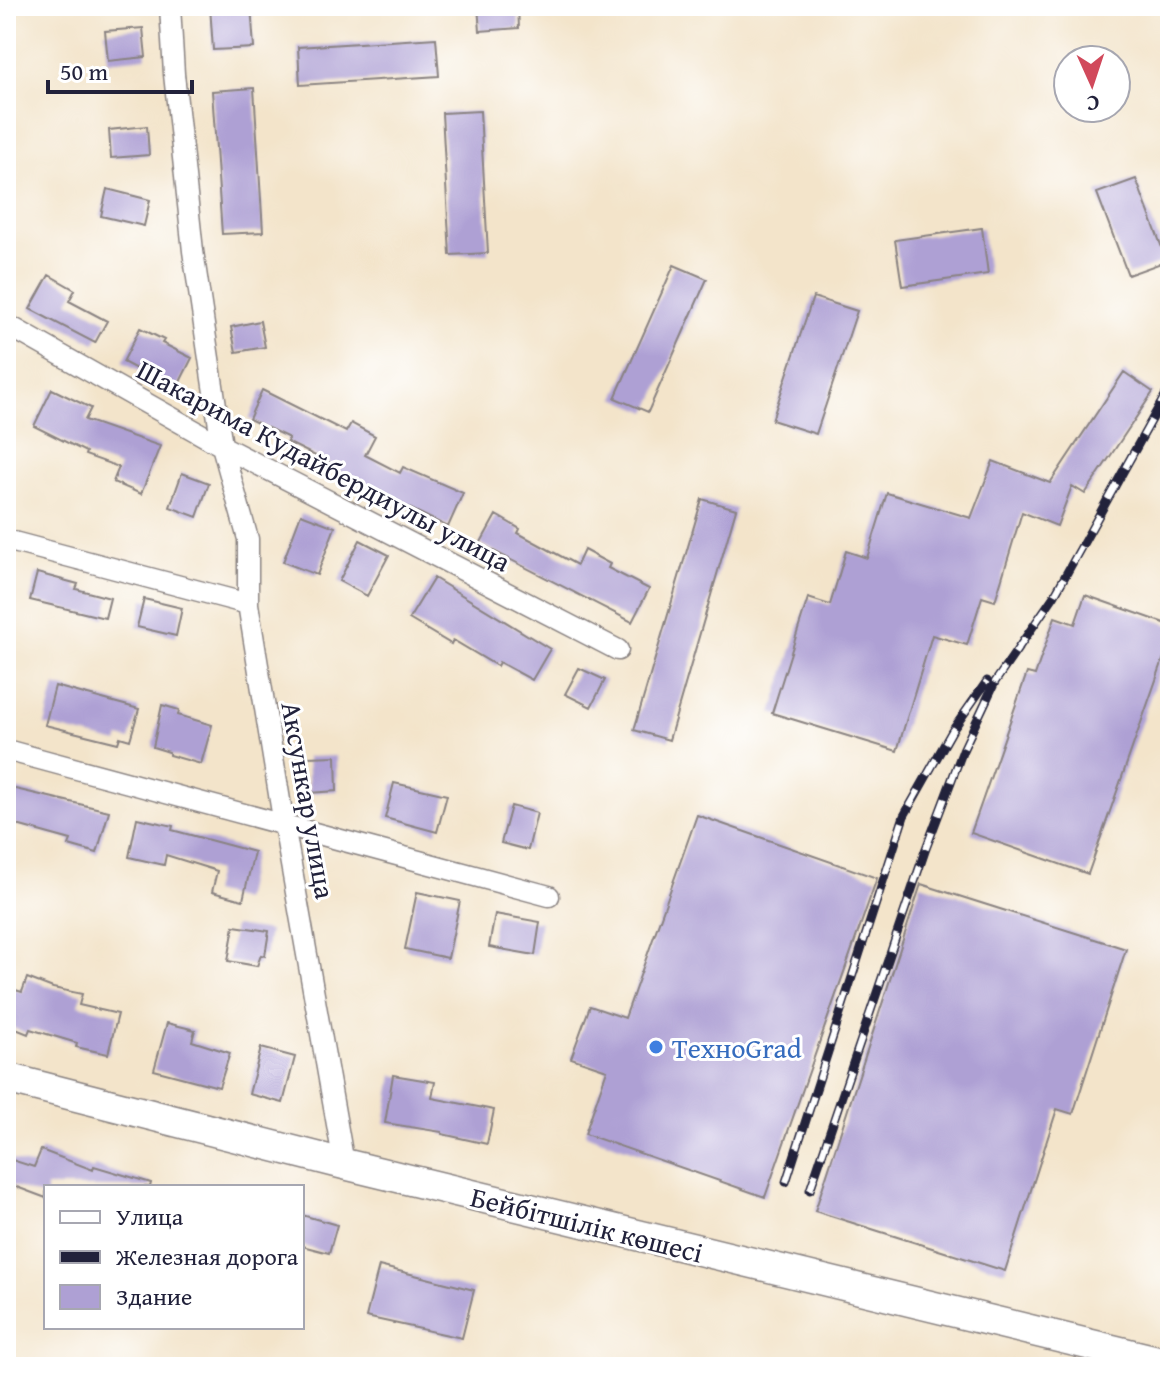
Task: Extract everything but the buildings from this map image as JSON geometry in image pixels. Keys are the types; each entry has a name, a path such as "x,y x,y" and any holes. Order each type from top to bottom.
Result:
{"street":[{"name":"Аксункар улица","path":"170,6 193,251 222,446 248,539 248,604 344,1164"},
{"name":"Шакарима Кудайбердиулы улица","path":"6,324 222,446 618,650"},
{"path":"6,540 248,604"},
{"path":"6,750 549,896"},
{"name":"Бейбітшілік көшесі","path":"6,1078 344,1164 1170,1364"}],"railway":[{"path":"810,1190 925,851 963,750 995,682 1054,596 1170,387"},
{"path":"786,1182 904,816 952,731 987,681"}],"place":[{"name":"ТехноGrad","path":"656,1047"}]}
